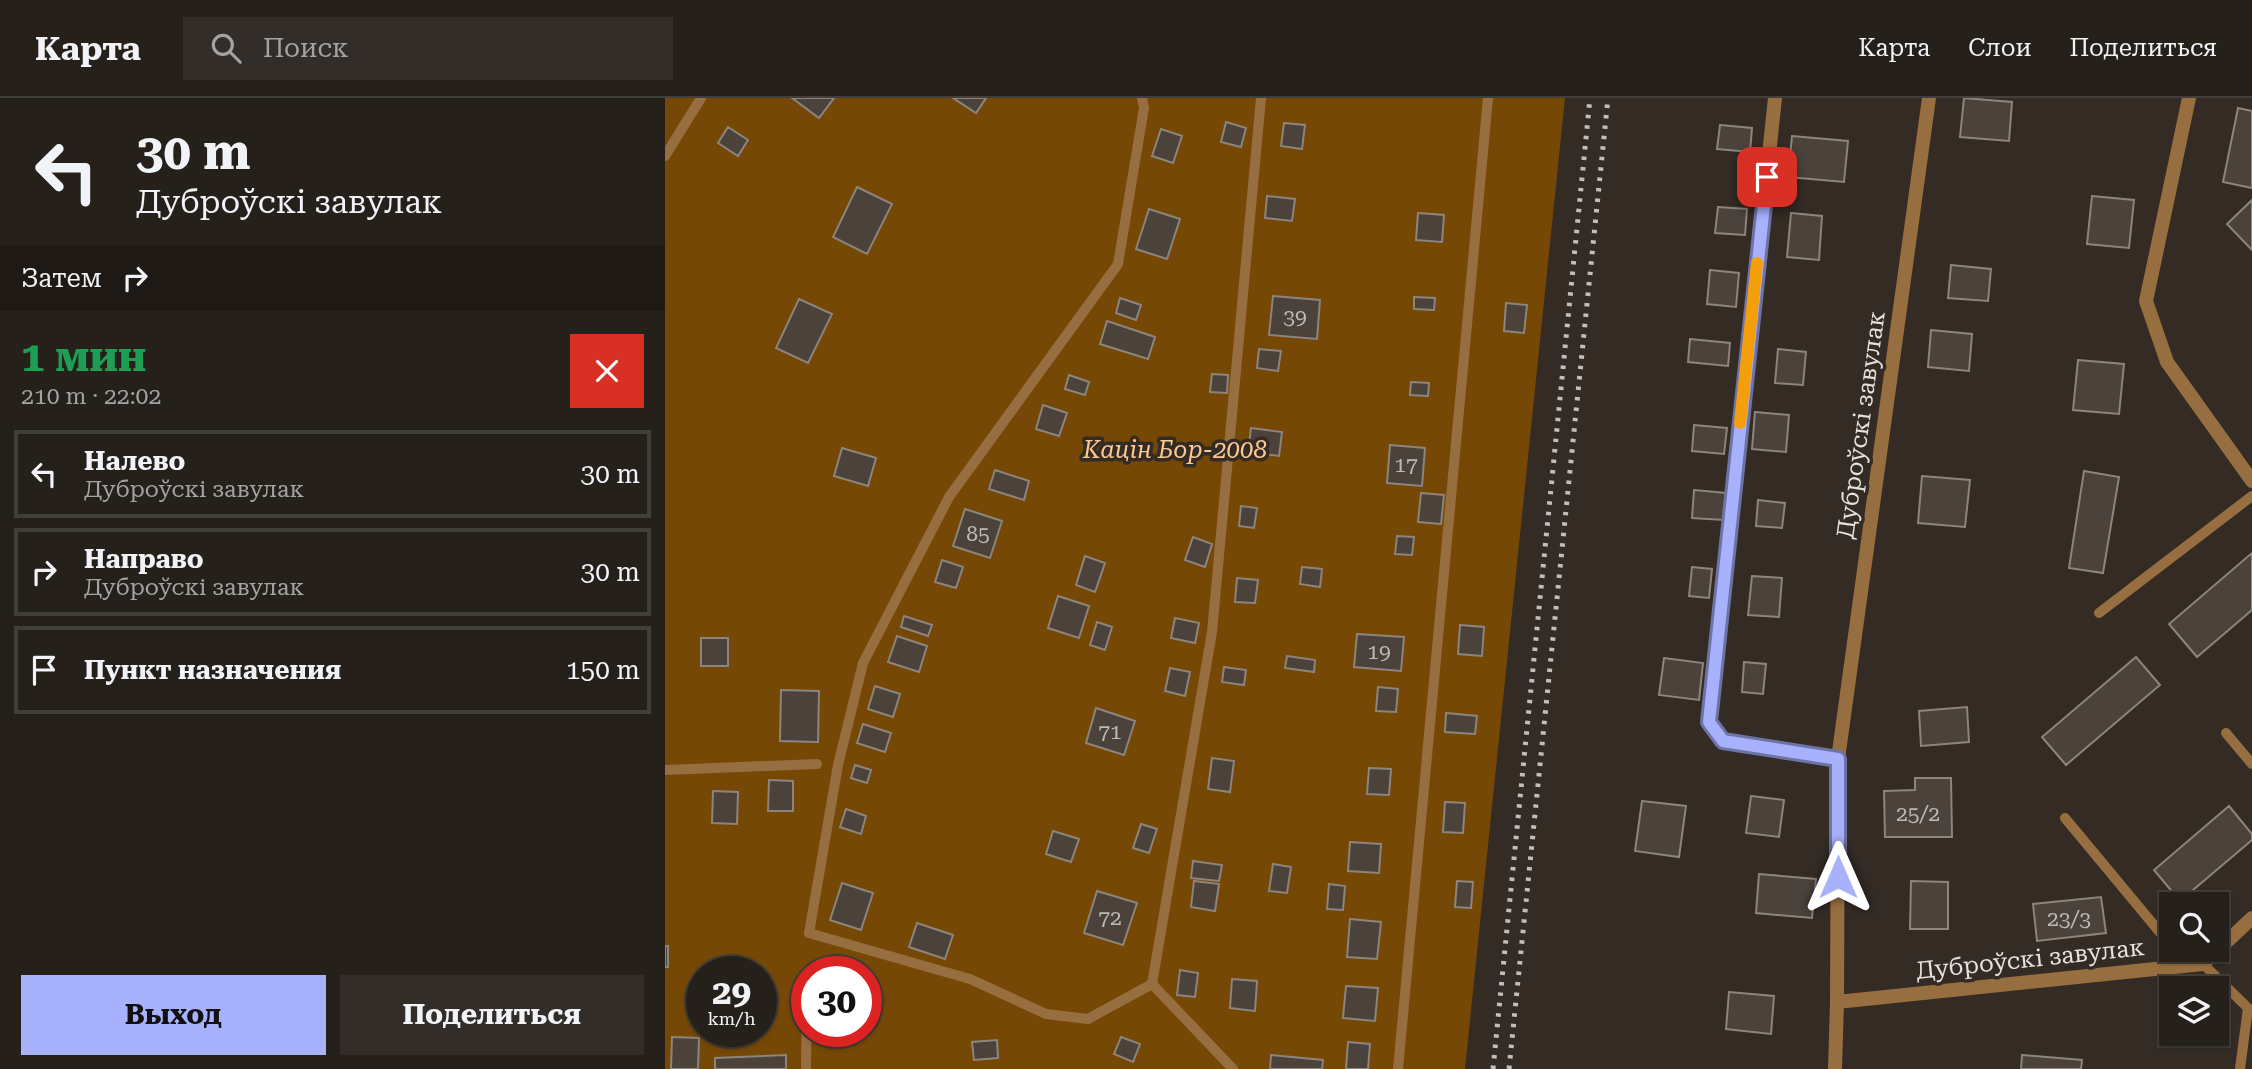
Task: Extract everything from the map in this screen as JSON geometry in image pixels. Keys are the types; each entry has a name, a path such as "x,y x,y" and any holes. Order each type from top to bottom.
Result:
{"street":[{"path":"1775,98 1709,722 1723,741 1838,759"},
{"name":"Дуброўскі завулак","path":"1835,1069 1838,759 1929,98"},
{"path":"2189,98 2146,301 2167,362 2252,481"},
{"path":"2203,964 2252,918"},
{"name":"Дуброўскі завулак","path":"1837,1002 2203,964"}],"lane":[{"path":"665,156 701,98"},
{"path":"1142,98 1144,108 1118,264 949,497 863,663 838,765 809,933 970,979 1046,1014 1088,1019 1153,984"},
{"path":"1153,984 1212,632 1261,98"},
{"path":"1398,1069 1488,98"},
{"path":"2099,613 2252,496"},
{"path":"2226,733 2252,764"},
{"path":"665,770 817,764"},
{"path":"2065,818 2159,931"},
{"path":"2200,962 2248,1008 2239,1069"},
{"path":"1153,984 1233,1069"},
{"path":"806,1047 806,1069"}],"green space":[{"name":"Кацін Бор-2008","path":"665,98 1565,98 1465,1069 665,1069"}],"building":[{"path":"792,98 834,98 819,118"},
{"path":"953,98 986,98 976,113"},
{"path":"1964,98 2012,102 2009,141 1960,137"},
{"path":"2238,108 2252,111 2252,188 2223,182"},
{"path":"1226,122 1246,128 1241,147 1221,142"},
{"path":"1284,123 1305,125 1302,149 1281,146"},
{"path":"1720,125 1752,128 1750,152 1717,149"},
{"path":"728,127 748,140 738,156 718,143"},
{"path":"1161,129 1182,136 1173,163 1152,156"},
{"path":"1792,136 1848,141 1844,182 1788,177"},
{"path":"857,187 892,204 867,254 833,237"},
{"path":"1267,196 1295,199 1292,221 1265,218"},
{"path":"2092,196 2134,200 2129,248 2087,244"},
{"path":"2252,200 2252,250 2227,224"},
{"path":"1718,207 1747,209 1745,235 1715,233"},
{"path":"1149,209 1180,219 1167,259 1136,249"},
{"path":"1418,213 1444,215 1442,242 1416,240"},
{"path":"1791,213 1822,216 1819,260 1787,257"},
{"path":"1951,265 1991,269 1988,301 1948,298"},
{"path":"1710,270 1739,273 1736,307 1707,304"},
{"path":"1273,296 1320,300 1317,339 1269,335"},
{"path":"1414,297 1435,298 1434,310 1414,309"},
{"path":"1120,298 1141,305 1136,320 1116,313"},
{"path":"799,299 832,314 808,363 776,348"},
{"path":"1506,303 1527,305 1524,333 1504,331"},
{"path":"1107,321 1155,337 1148,359 1100,344"},
{"path":"1931,330 1972,334 1969,371 1928,367"},
{"path":"1690,339 1730,343 1728,366 1688,362"},
{"path":"1259,349 1281,351 1278,371 1257,368"},
{"path":"1778,349 1806,352 1803,385 1775,383"},
{"path":"2078,360 2124,364 2119,414 2073,410"},
{"path":"1212,374 1228,375 1227,393 1210,392"},
{"path":"1069,375 1089,382 1085,395 1065,389"},
{"path":"1411,382 1429,383 1428,396 1410,395"},
{"path":"1043,405 1067,413 1059,436 1036,429"},
{"path":"1755,412 1789,415 1786,452 1752,449"},
{"path":"1694,425 1727,428 1724,454 1692,451"},
{"path":"1251,428 1282,432 1279,456 1248,452"},
{"path":"1390,445 1425,448 1422,486 1387,483"},
{"path":"842,448 876,458 868,486 834,476"},
{"path":"995,470 1029,481 1024,500 989,489"},
{"path":"2084,471 2119,477 2103,573 2069,568"},
{"path":"1922,476 1970,480 1965,527 1918,523"},
{"path":"1694,490 1726,493 1724,520 1692,518"},
{"path":"1421,493 1444,495 1441,524 1418,522"},
{"path":"1758,500 1785,503 1782,528 1756,526"},
{"path":"1241,506 1257,508 1254,528 1239,526"},
{"path":"965,509 1002,521 990,558 953,546"},
{"path":"1397,536 1414,537 1412,555 1395,554"},
{"path":"1193,537 1212,544 1205,567 1185,560"},
{"path":"2252,553 2252,610 2197,657 2169,624"},
{"path":"1085,556 1105,563 1095,592 1076,585"},
{"path":"942,560 963,567 956,588 935,582"},
{"path":"1302,567 1322,569 1320,587 1300,584"},
{"path":"1692,567 1712,569 1709,598 1689,596"},
{"path":"1752,576 1782,578 1779,617 1748,615"},
{"path":"1237,578 1258,580 1255,603 1235,602"},
{"path":"1058,596 1089,606 1079,638 1048,628"},
{"path":"904,616 932,625 928,636 901,627"},
{"path":"1175,618 1199,623 1195,643 1171,638"},
{"path":"1097,622 1112,627 1105,650 1090,645"},
{"path":"1460,625 1484,627 1482,656 1458,654"},
{"path":"1357,634 1404,637 1401,671 1354,667"},
{"path":"897,636 927,646 919,672 888,662"},
{"path":"701,638 728,638 728,666 701,666"},
{"path":"1287,656 1315,660 1314,672 1285,668"},
{"path":"2136,657 2160,685 2066,765 2042,737"},
{"path":"1664,658 1703,663 1699,700 1659,695"},
{"path":"1744,662 1766,664 1763,694 1742,692"},
{"path":"1224,667 1246,670 1244,685 1222,682"},
{"path":"1170,668 1190,672 1185,696 1165,691"},
{"path":"875,686 900,694 893,717 868,709"},
{"path":"1378,687 1398,689 1396,712 1376,711"},
{"path":"781,690 819,691 818,742 780,741"},
{"path":"1967,707 1969,742 1921,746 1919,711"},
{"path":"1096,708 1135,721 1124,755 1086,743"},
{"path":"1446,713 1477,716 1475,734 1445,732"},
{"path":"863,724 891,733 885,752 857,743"},
{"path":"1212,758 1234,761 1230,792 1208,789"},
{"path":"855,765 871,770 867,783 851,778"},
{"path":"1369,768 1391,769 1389,795 1367,794"},
{"path":"1915,778 1951,778 1952,837 1885,837 1884,791 1915,790"},
{"path":"769,780 793,781 793,811 768,811"},
{"path":"713,791 738,792 737,824 712,823"},
{"path":"1751,796 1784,800 1779,837 1746,833"},
{"path":"1642,801 1686,806 1679,857 1635,851"},
{"path":"1445,802 1465,803 1463,833 1443,832"},
{"path":"2229,806 2252,834 2252,840 2191,892 2172,892 2154,870"},
{"path":"846,809 866,816 861,834 840,827"},
{"path":"1141,824 1157,829 1149,853 1133,848"},
{"path":"1053,831 1079,839 1071,862 1046,854"},
{"path":"1350,842 1381,844 1379,873 1348,871"},
{"path":"1193,861 1222,865 1219,881 1191,878"},
{"path":"1273,864 1291,867 1287,893 1269,891"},
{"path":"1759,874 1816,879 1812,918 1756,913"},
{"path":"1194,881 1219,884 1215,911 1191,907"},
{"path":"1457,881 1473,882 1471,908 1455,907"},
{"path":"1911,881 1948,882 1948,929 1910,929"},
{"path":"842,883 873,893 861,930 830,920"},
{"path":"1329,884 1345,886 1343,910 1327,909"},
{"path":"1097,891 1137,903 1123,945 1084,933"},
{"path":"2101,897 2106,933 2037,941 2033,904"},
{"path":"1350,919 1381,922 1377,959 1347,957"},
{"path":"917,923 953,935 945,959 909,947"},
{"path":"665,946 668,946 668,967 665,967"},
{"path":"1180,970 1198,973 1195,997 1177,995"},
{"path":"1232,979 1257,981 1255,1011 1230,1008"},
{"path":"1346,986 1378,988 1375,1021 1343,1018"},
{"path":"1729,992 1774,996 1771,1034 1726,1029"},
{"path":"672,1037 686,1038 686,1047 699,1047 698,1069 671,1069"},
{"path":"1121,1037 1140,1044 1133,1062 1114,1054"},
{"path":"997,1040 998,1058 974,1060 972,1042"},
{"path":"1348,1042 1370,1044 1368,1069 1346,1069"},
{"path":"786,1055 786,1069 715,1069 715,1058"},
{"path":"1271,1055 1323,1060 1322,1069 1270,1069"},
{"path":"2022,1055 2082,1060 2081,1069 2021,1069"}],"railway":[{"path":"1493,1069 1590,98"},
{"path":"1509,1069 1608,98"}],"slow traffic":[{"path":"1740,423 1757,263"}],"route":[{"path":"1767,177 1709,722 1723,741 1838,759 1838,877"}]}
